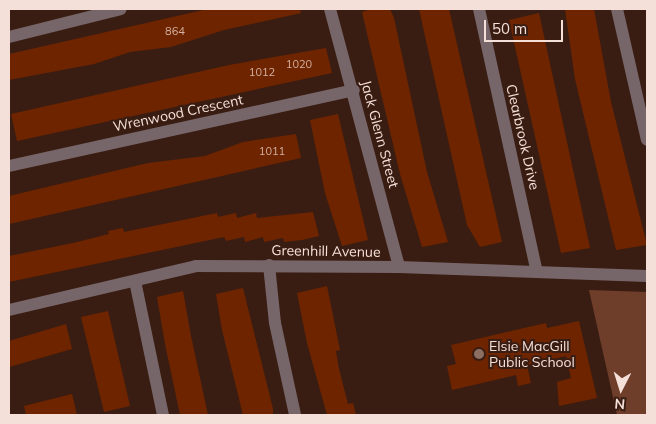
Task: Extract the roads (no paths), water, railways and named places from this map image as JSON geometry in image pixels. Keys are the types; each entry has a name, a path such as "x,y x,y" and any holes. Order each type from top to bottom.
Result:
{"street":[{"path":"9,36 121,9"},
{"name":"Jack Glenn Street","path":"330,9 354,90 399,267"},
{"name":"Clearbrook Drive","path":"479,9 537,272"},
{"path":"617,9 647,140"},
{"name":"Wrenwood Crescent","path":"9,166 354,90"},
{"path":"269,265 274,323 295,415"},
{"name":"Greenhill Avenue","path":"9,310 196,266 399,267 647,276"},
{"path":"135,281 163,415"}],"place":[{"name":"Elsie MacGill Public School","path":"479,354"}]}
